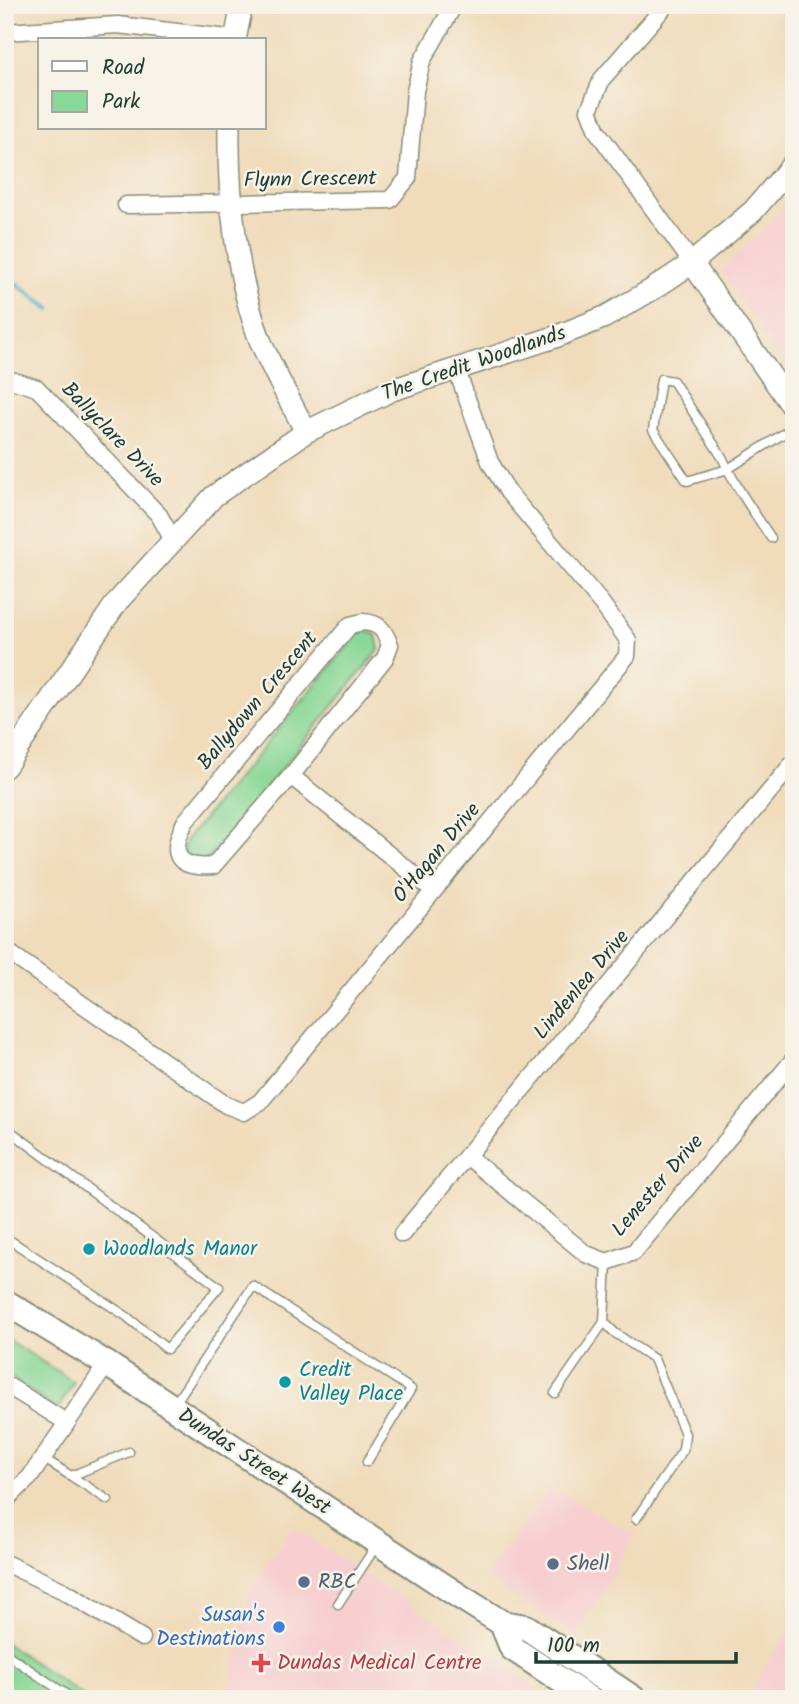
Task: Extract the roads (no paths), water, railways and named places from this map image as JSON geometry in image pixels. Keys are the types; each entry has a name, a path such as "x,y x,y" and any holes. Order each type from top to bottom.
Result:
{"main road":[{"name":"Dundas Street West","path":"5,1302 107,1364 502,1623 512,1648 595,1692 635,1699"}],"street":[{"path":"235,38 242,5"},
{"name":"Flynn Crescent","path":"126,205 390,200 408,178 415,92 422,61 454,5"},
{"path":"666,5 602,79 589,110 597,131 794,409"},
{"path":"5,32 118,25 219,38"},
{"path":"229,130 230,202 260,340 306,432"},
{"name":"The Credit Woodlands","path":"5,767 117,602 214,496 306,432 392,390 457,370 605,317 692,263 753,211 794,163"},
{"name":"O'Hagan Drive","path":"5,950 226,1105 244,1112 260,1102 627,656 628,640 622,631 508,492 490,462 457,370"},
{"name":"Ballyclare Drive","path":"5,378 37,388 159,515 173,540"},
{"name":"Ballydown Crescent","path":"363,622 378,624 390,645 385,658 291,776 213,866 195,867 182,862 175,851 176,839 193,812 349,625 363,622"},
{"name":"Lindenlea Drive","path":"402,1234 794,762"},
{"path":"291,776 433,890"},
{"name":"Lenester Drive","path":"467,1156 586,1254 607,1262 634,1252 794,1059"},
{"path":"5,1501 30,1477 107,1364"},
{"path":"5,1384 65,1422"},
{"path":"5,1563 64,1591 142,1639"}],"lane":[{"path":"771,538 728,469 673,381 661,379 653,430 687,481 728,469 794,427"},
{"path":"5,1128 219,1287 167,1349 126,1316 5,1237"},
{"path":"555,1393 604,1322 607,1262"},
{"path":"173,1408 253,1286 411,1389 368,1462"},
{"path":"604,1322 615,1333 654,1359 685,1434 683,1450 636,1519"},
{"path":"71,1476 129,1452"},
{"path":"43,1458 108,1500"},
{"path":"338,1604 377,1543"},
{"path":"5,1653 73,1699"}],"waterway":[{"path":"5,275 50,309"}],"place":[{"name":"Woodlands Manor","path":"89,1249"},
{"name":"Credit Valley Place","path":"285,1382"},
{"name":"Shell","path":"553,1564"},
{"name":"RBC","path":"304,1582"},
{"name":"Susan's Destinations","path":"279,1627"},
{"name":"Dundas Medical Centre","path":"261,1663"}]}
